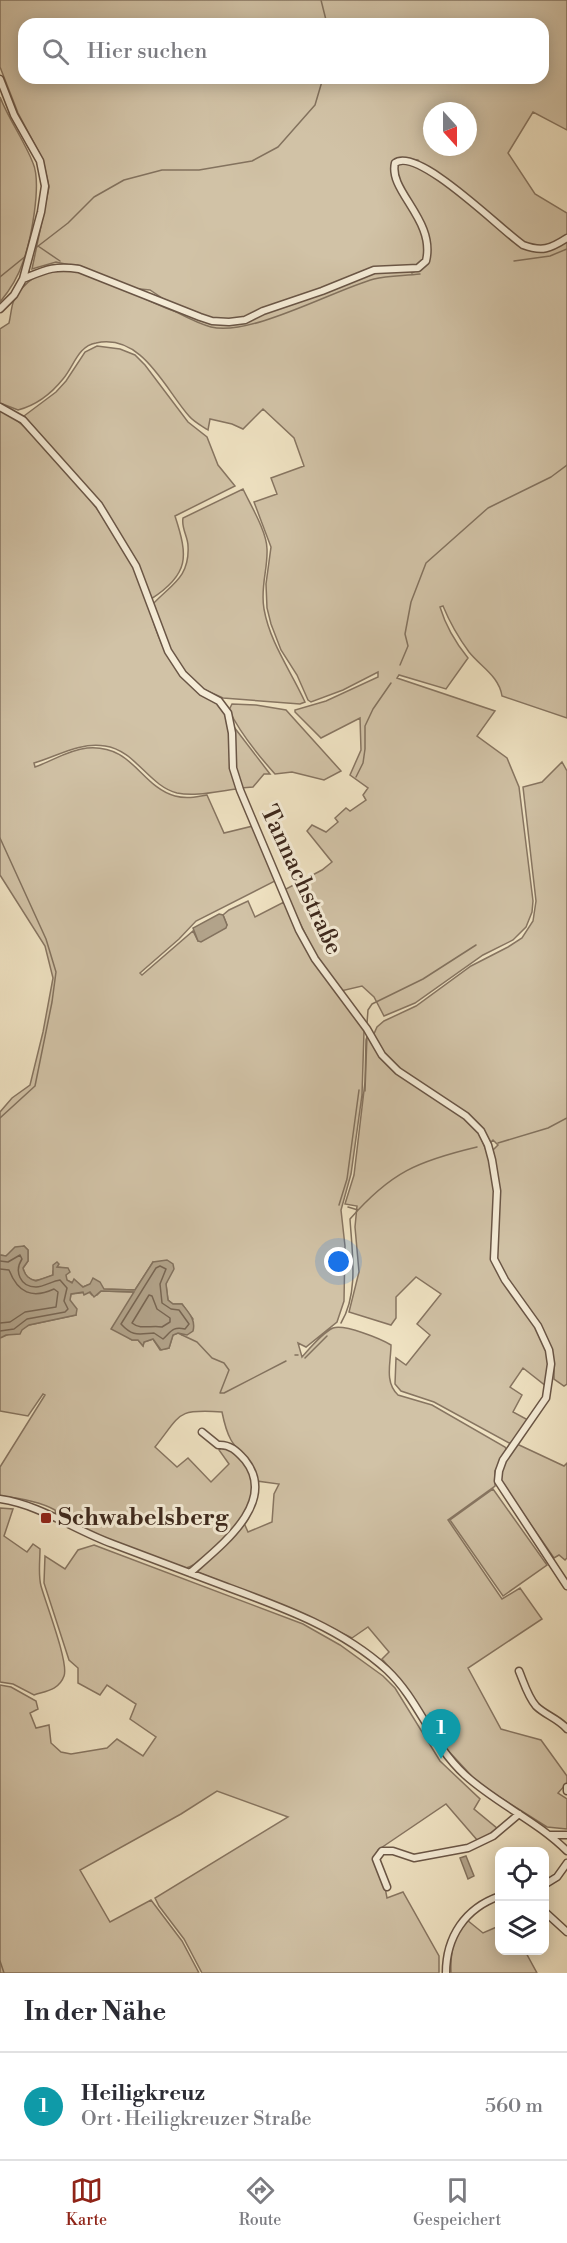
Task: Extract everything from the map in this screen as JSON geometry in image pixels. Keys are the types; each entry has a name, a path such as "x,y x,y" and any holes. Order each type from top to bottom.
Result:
{"street":[{"path":"0,79 14,115 40,161 44,174 44,193 22,279 9,301 0,309"},
{"path":"22,279 51,267 79,269 200,317 212,321 229,322 252,317 263,310 297,300 374,270 418,268 426,261 426,238 418,216 403,194 394,173 395,164 400,160 407,160 441,179 522,245 537,250 548,248 567,238"},
{"name":"Tannachstraße","path":"0,408 18,415 99,504 136,566 168,651 175,663 202,692 219,701 228,713 232,733 233,768 240,790 299,930 315,959 389,1063 466,1116 481,1131 488,1145 497,1191 494,1259 505,1280 538,1326 549,1350 551,1364 546,1398 503,1460 498,1481 567,1586"},
{"path":"190,1573 239,1526 251,1510 255,1493 254,1476 247,1462 232,1448 218,1445 202,1432"},
{"path":"0,1499 30,1505 94,1538 306,1618 332,1631 377,1662 400,1684 451,1761 485,1792 549,1835 567,1851"},
{"path":"519,1671 526,1689 537,1706 558,1720 567,1730"},
{"path":"387,1887 376,1859 382,1851 393,1851 414,1858 468,1848 493,1836 519,1814"},
{"path":"549,1835 567,1835"},
{"path":"549,1882 557,1877 567,1863"},
{"path":"446,1973 446,1959 456,1929 474,1911 495,1898"},
{"path":"549,1916 567,1932"}],"shaded area":[{"path":"0,0 567,0 567,130 533,112 508,153 535,194 567,213 567,718 502,696 493,677 461,641 443,606 440,607 448,628 468,658 446,689 399,675 397,678 495,711 477,736 507,758 519,787 533,901 532,912 526,927 513,940 483,955 415,1003 384,1016 374,997 362,986 341,991 317,958 284,890 322,870 332,862 307,831 312,825 326,832 338,822 335,818 346,808 350,811 366,800 363,795 368,788 350,775 361,750 360,718 321,738 295,710 326,701 378,677 378,672 343,690 311,702 281,650 271,624 267,608 266,584 271,547 254,502 277,494 271,478 304,466 294,438 263,409 243,429 210,419 208,430 189,416 161,378 139,355 127,346 112,342 96,343 85,348 67,374 37,402 18,410 0,403 0,329 9,323 13,303 18,294 41,273 62,268 89,274 174,311 165,300 150,290 130,288 84,268 56,262 32,269 49,187 43,160 18,113 0,67","holes":["400,158 418,160 451,183 521,243 519,245 512,241 444,182 414,165 400,161 396,165 397,178 424,226 429,239 430,252 426,265 412,273 406,266 417,266 425,259 424,238 418,218 397,185 392,170 393,163"]},
{"path":"0,97 33,163 36,198 32,227 21,268 0,302"},
{"path":"97,346 120,349 135,355 145,365 188,422 207,437 218,465 235,486 175,516 182,542 182,563 173,581 151,599 138,565 100,503 24,416 56,392 85,352"},
{"path":"0,411 23,425 80,487 114,532 133,565 160,639 172,663 186,679 217,704 229,721 237,789 199,794 177,793 158,783 125,754 105,746 86,746 69,750 34,763 35,767 73,751 87,748 103,749 115,752 126,759 163,791 183,797 207,795 224,833 253,826 275,881 196,921 140,973 142,975 193,931 198,941 227,925 223,915 229,910 248,901 255,917 284,902 312,960 364,1031 362,1095 351,1174 341,1210 345,1246 344,1301 337,1322 306,1347 298,1343 302,1357 325,1333 339,1327 386,1342 391,1345 389,1372 391,1384 398,1395 432,1405 507,1450 495,1471 495,1486 448,1520 502,1599 520,1588 542,1619 468,1668 501,1729 541,1740 567,1776 567,1783 558,1793 567,1799 567,1829 547,1827 479,1784 443,1745 402,1682 382,1659 389,1652 368,1627 352,1638 306,1615 197,1572 197,1569 244,1523 248,1532 272,1522 274,1494 279,1484 257,1481 254,1469 229,1437 222,1412 196,1411 181,1416 155,1447 177,1467 188,1458 211,1482 229,1464 219,1450 223,1447 243,1461 253,1482 251,1504 240,1521 201,1560 186,1568 108,1540 56,1514 55,1510 42,1504 0,1496 0,1467 45,1395 43,1394 28,1416 0,1411 0,1338 29,1325 76,1315 70,1300 71,1294 89,1292 97,1295 101,1291 134,1292 118,1331 132,1340 138,1340 143,1346 144,1342 153,1339 160,1350 169,1348 173,1335 178,1333 182,1335 193,1319 182,1304 173,1304 168,1300 166,1284 168,1277 153,1262 135,1290 103,1289 90,1284 83,1287 66,1280 63,1268 57,1267 53,1275 39,1280 31,1279 23,1268 28,1261 28,1250 24,1246 6,1256 0,1255 0,1112 12,1098 30,1085 53,978 45,946 0,875"},
{"path":"243,489 266,542 267,556 263,593 267,621 276,645 305,702 300,704 223,698 203,689 176,662 152,605 178,580 186,566 188,546 183,518"},
{"path":"232,704 286,710 341,771 324,780 292,772 275,774 238,727 229,710"},
{"path":"234,727 270,774 264,774 253,787 241,788 235,768"},
{"path":"562,762 567,771 567,1384 564,1386 554,1379 551,1350 497,1259 499,1192 493,1150 498,1145 493,1140 490,1143 482,1130 390,1062 373,1036 377,1027 384,1021 416,1006 471,966 522,938 533,921 536,901 523,787 542,782"},
{"path":"368,1034 380,1056 464,1118 479,1133 490,1160 495,1192 491,1253 493,1260 535,1324 547,1351 549,1363 546,1386 523,1368 510,1387 522,1395 513,1412 528,1420 513,1442 509,1443 434,1402 401,1391 395,1384 396,1358 406,1365 430,1335 417,1324 441,1294 416,1277 396,1297 396,1318 391,1325 349,1312 359,1272 355,1227 357,1206 345,1204 354,1175"},
{"path":"517,1444 564,1466 567,1463 567,1558 565,1560 559,1555 554,1558 502,1483 502,1467"},
{"path":"493,1489 547,1565 503,1596 450,1520"},
{"path":"0,1508 13,1509 4,1536 27,1552 33,1544 40,1549 40,1582 65,1669 59,1684 34,1695 13,1684 0,1682"},
{"path":"94,1545 303,1624 340,1645 383,1676 395,1688 440,1761 480,1799 474,1809 498,1829 478,1841 446,1804 378,1850 387,1898 403,1892 439,1956 439,1973 202,1973 184,1939 155,1898 288,1817 217,1791 181,1814 80,1870 110,1922 151,1900 182,1941 199,1973 0,1973 0,1685 11,1687 36,1701 38,1709 30,1713 36,1728 49,1725 51,1743 61,1752 71,1754 107,1748 117,1739 143,1756 156,1737 130,1719 136,1704 107,1685 100,1695 78,1683 78,1668 69,1660 44,1583 45,1556 65,1569 78,1550"},
{"path":"467,1920 483,1933 495,1928 495,1955 527,1955 537,1973 451,1973 453,1945"}],"water":[{"path":"219,914 223,915 226,928 201,942 198,941 193,928"},
{"path":"24,1246 28,1250 28,1261 23,1268 29,1278 36,1281 53,1275 53,1265 57,1262 59,1264 57,1267 68,1268 70,1272 66,1275 67,1280 72,1283 74,1279 83,1287 90,1284 93,1278 100,1282 104,1289 135,1290 153,1262 167,1260 173,1264 174,1269 166,1284 168,1300 173,1304 182,1304 193,1320 193,1331 187,1335 178,1333 173,1335 169,1348 161,1350 153,1339 144,1342 143,1346 138,1340 132,1340 111,1329 134,1292 101,1291 94,1297 90,1292 84,1295 83,1292 71,1294 70,1300 77,1309 76,1315 29,1325 20,1334 0,1338 0,1255 6,1256 15,1247"},
{"path":"466,1856 474,1876 468,1879 460,1858"}],"waterway":[{"path":"321,0 326,18"},
{"path":"33,250 68,223 94,197 124,180 162,170 199,170 252,161 278,147 315,105 321,84"},
{"path":"38,246 60,261"},
{"path":"514,261 550,256 567,249"},
{"path":"0,277 27,255"},
{"path":"77,265 88,269"},
{"path":"164,306 205,325 228,328 269,319 374,279 420,274"},
{"path":"400,665 408,646 405,634 411,602 426,563 488,508 551,477 567,465"},
{"path":"356,777 363,763 365,726 373,709 391,683"},
{"path":"0,838 46,939 56,972 35,1086 0,1118"},
{"path":"367,1023 368,1010 372,1004 423,979 476,945"},
{"path":"365,1091 367,1035"},
{"path":"339,1205 347,1179 359,1090"},
{"path":"498,1143 548,1128 567,1118"},
{"path":"341,1323 347,1311 352,1286 353,1258 350,1219 379,1190 407,1171 438,1158 477,1147"},
{"path":"348,1207 358,1210"},
{"path":"182,1335 197,1342 212,1358 224,1363 229,1370 220,1393 286,1361"},
{"path":"305,1358 327,1336"},
{"path":"0,1961 4,1973"}],"place":[{"name":"Schwabelsberg","path":"46,1518"},
{"name":"Heiligkreuz","path":"441,1759"}]}
